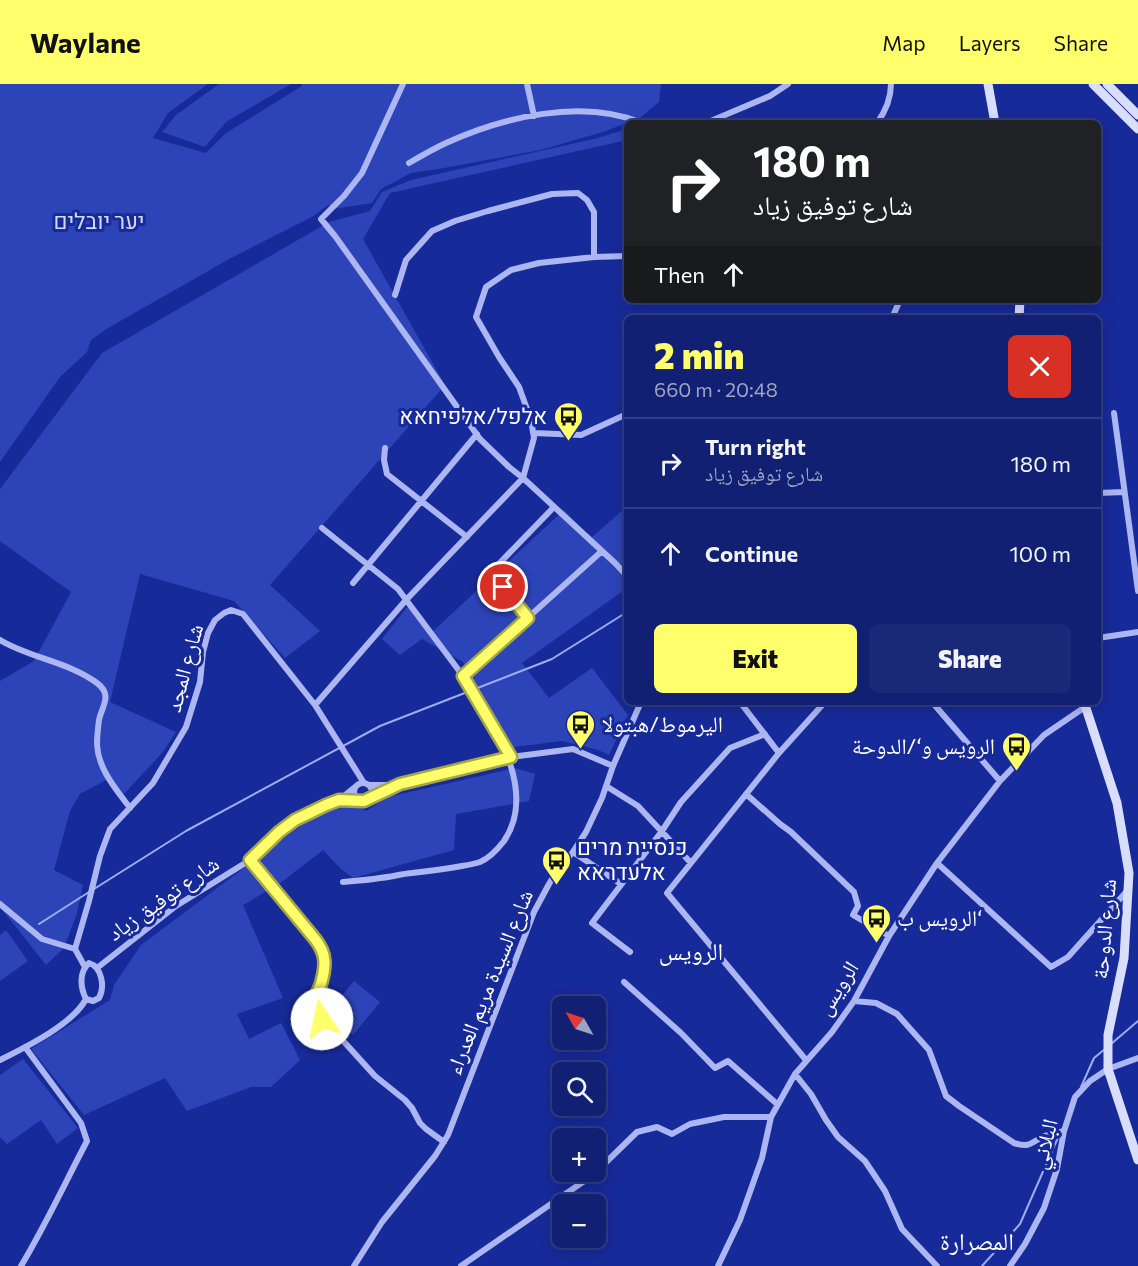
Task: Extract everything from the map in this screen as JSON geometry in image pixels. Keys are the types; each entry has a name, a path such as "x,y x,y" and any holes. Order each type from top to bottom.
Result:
{"street":[{"path":"403,84 362,172 344,196 321,219 477,434 494,453 624,573"},
{"path":"527,84 534,116"},
{"path":"713,120 770,96 788,84"},
{"path":"879,120 884,114 891,84"},
{"path":"988,84 995,120"},
{"path":"1093,84 1138,129"},
{"path":"1107,84 1138,115"},
{"path":"410,163 445,143 507,121 553,113 590,112 615,114 635,120"},
{"path":"395,295 406,260 432,231 455,221 552,194 578,193 587,200 594,212 594,257"},
{"path":"315,705 406,600 523,478 534,432 519,387 476,317 486,287 511,270 539,263 624,256"},
{"path":"1114,413 1138,591"},
{"path":"534,432 580,435 624,415"},
{"path":"352,583 477,434"},
{"path":"385,448 384,460 387,474 467,537"},
{"path":"1101,494 1124,492"},
{"path":"528,618 491,572 554,507"},
{"path":"322,528 398,589 463,676 509,757 514,774 516,807 514,821 508,835 497,850 478,863 436,871 343,882"},
{"path":"463,676 602,551"},
{"name":"شارع المجد","path":"75,949 100,856 110,829 153,783 186,727 200,682 203,652 208,633 215,620 224,613 231,610 243,614 315,705 366,784"},
{"path":"1101,638 1138,632"},
{"path":"0,640 73,670 104,690 106,698 99,719 99,758 106,774 130,808"},
{"name":"شارع السيدة مريم العدراء","path":"354,1266 382,1222 435,1156 448,1136 534,912 558,869 586,832 640,705"},
{"path":"743,705 779,753"},
{"path":"806,1060 667,893 779,753 822,705"},
{"path":"935,705 1000,781"},
{"name":"الرويس","path":"718,1266 740,1220 762,1158 771,1117 795,1074 832,1032 854,1000 888,936 937,863 1000,781 1044,735 1084,705"},
{"name":"شارع الدوحة","path":"1084,705 1117,803 1129,873 1124,958 1108,1035 1108,1069 1138,1160"},
{"path":"630,952 592,923 662,831 681,802 730,748 765,734"},
{"path":"339,800 367,801 400,784 509,757 573,749 613,766"},
{"path":"339,800 358,784 400,784"},
{"path":"366,784 372,793 370,798"},
{"path":"606,786 638,806 691,863"},
{"path":"355,787 354,795 360,801"},
{"path":"746,794 792,832 854,892 858,906 854,915 888,936"},
{"name":"شارع توفيق زياد","path":"97,968 176,906 250,860 295,820 312,810 339,800"},
{"path":"573,852 621,884"},
{"path":"250,860 324,952 325,962 321,983 314,1004 317,1012 375,1076 405,1100 420,1123 444,1142"},
{"path":"937,863 1052,968 1068,957 1128,890"},
{"path":"0,903 42,939 75,949 85,967"},
{"path":"89,963 96,965 103,988 102,994 96,1000 86,999 83,992 82,974 89,963"},
{"path":"624,982 681,1033 715,1068 728,1061 777,1104"},
{"path":"0,1060 67,1021 79,1010 86,999"},
{"path":"854,1000 876,1002 897,1014 929,1050 946,1096 1014,1143 1024,1146 1044,1136 1064,1131"},
{"path":"21,1266 41,1232 54,1202 87,1141 81,1123 25,1047"},
{"name":"البلاني","path":"1010,1266 1025,1244 1044,1208 1057,1169 1064,1131 1075,1097 1090,1081 1108,1069 1138,1058"},
{"path":"795,1074 811,1094 838,1137 865,1161 885,1191 902,1229 937,1266"},
{"path":"461,1266 593,1175 637,1132 657,1127 672,1134 690,1124 724,1117 771,1117"}],"green space":[{"name":"יער יובלים","path":"0,84 208,84 168,113 153,138 206,153 226,133 302,86 301,84 661,84 659,102 640,118 624,120 624,124 603,132 540,150 411,173 381,189 372,203 333,209 328,205 312,217 231,258 108,328 91,340 87,352 60,377 0,462"},
{"path":"219,84 291,84 226,122 205,147 162,132 176,115"},
{"path":"624,130 624,141 390,193 363,239 445,385 270,585 320,631 285,658 234,601 140,574 110,702 176,732 162,753 124,794 110,778 80,794 70,811 54,870 83,885 77,913 64,948 46,965 0,907 0,681 34,661 71,592 0,541 0,489 102,353 329,222 370,211 382,192 411,180 598,138"},
{"path":"624,509 624,590 522,663 549,698 592,668 628,715 609,755 562,741 514,747 463,662 422,639 400,655 382,639 408,606 433,631 564,510 591,538"},
{"path":"515,768 535,774 529,801 456,814 454,850 353,878 323,850 279,884 243,905 283,998 237,1014 249,1039 281,1023 300,1060 271,1087 251,1087 187,1111 165,1078 84,1115 31,1049 110,1000 114,985 141,945 316,814 347,804 366,811 388,797"},
{"path":"6,930 28,961 0,981 0,935"},
{"path":"354,981 380,1002 353,1035 327,1014"},
{"path":"23,1059 78,1128 57,1144 41,1120 7,1144 0,1137 0,1075"}],"waterway":[{"path":"94,889 186,831 380,726 552,659 624,614"},
{"path":"39,924 89,892"},
{"path":"1111,1044 1138,1021"},
{"path":"1081,1087 1094,1058 1105,1049"},
{"path":"982,1266 1020,1224 1060,1133"}],"place":[{"name":"אלפל/אלפיחאא","path":"568,442"},
{"name":"اليرموط/هبتولا","path":"581,750"},
{"name":"الرويس و‘/الدوحة","path":"1016,772"},
{"name":"כנסיית מרים אלעדראא","path":"556,886"},
{"name":"الرويس ب‘","path":"876,944"}],"district":[{"name":"الرويس","path":"691,952"},
{"name":"المصرارة","path":"977,1242"}],"route":[{"path":"322,1019 314,1004 321,983 325,962 324,952 250,860 279,832 312,810 339,800 367,801 400,784 511,757 463,676 528,618 503,587"}]}
